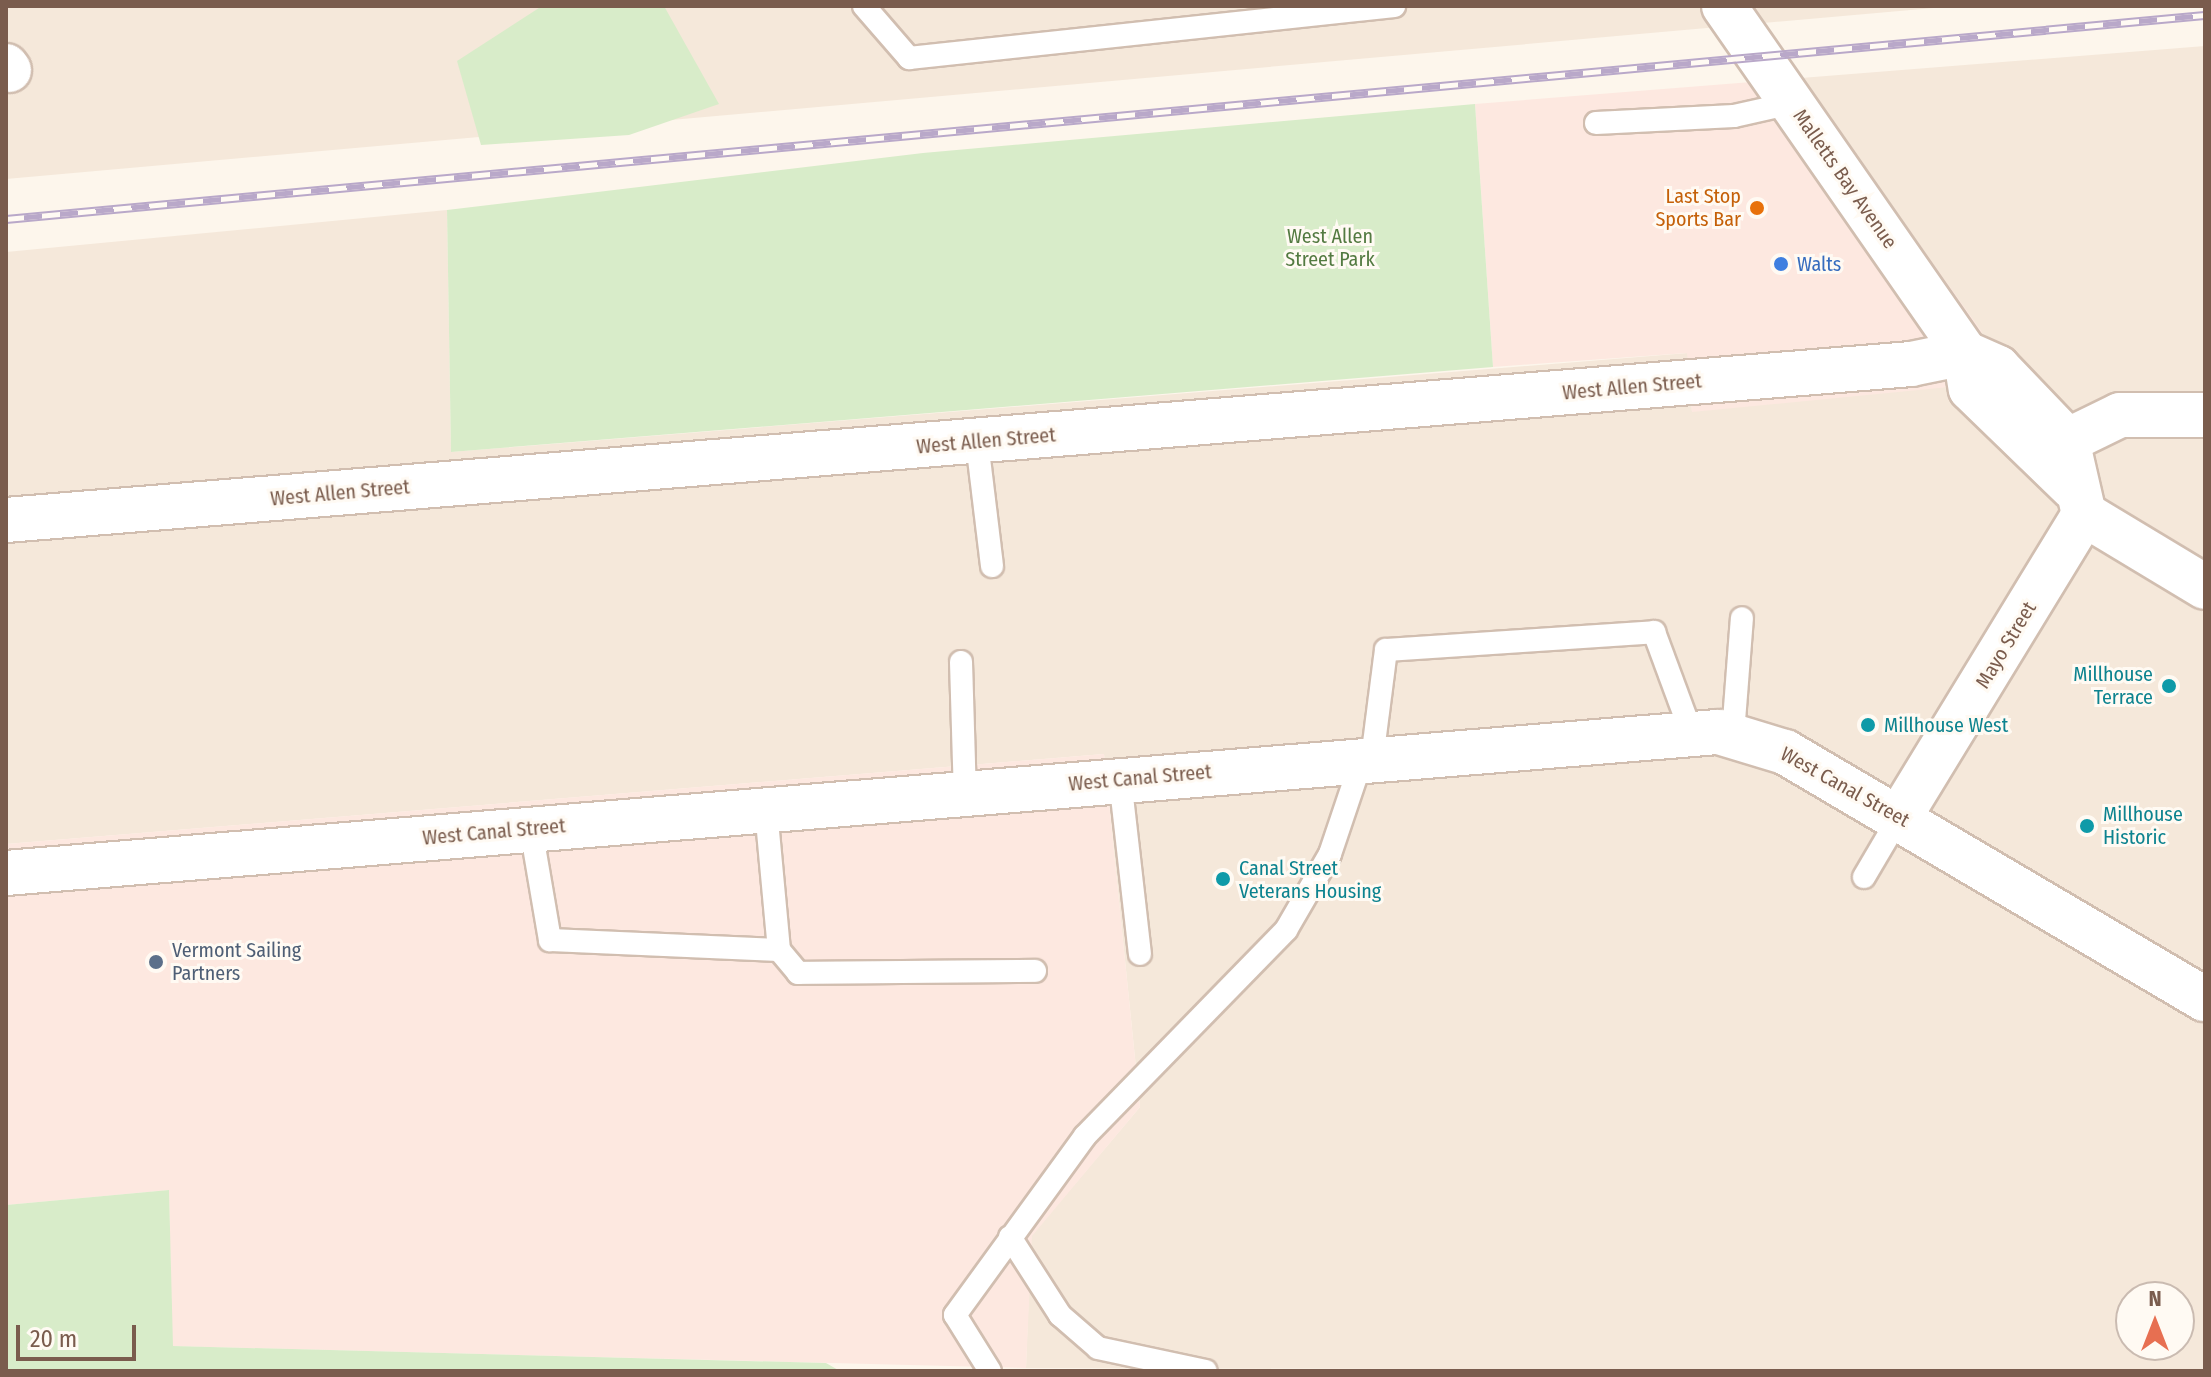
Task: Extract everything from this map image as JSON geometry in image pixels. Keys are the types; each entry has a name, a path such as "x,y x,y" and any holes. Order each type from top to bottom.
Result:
{"street":[{"name":"Malletts Bay Avenue","path":"1724,6 1965,353 1998,368 2050,448 2079,501 2205,587"},
{"name":"West Allen Street","path":"6,520 1911,364 1965,353"},
{"path":"2050,448 2120,415 2205,415"},
{"name":"Mayo Street","path":"1900,816 2079,501"},
{"name":"West Canal Street","path":"6,873 1120,779 1712,733 1785,752 1900,816 2205,999"}],"lane":[{"path":"864,6 909,58 1302,11 1394,6"},
{"path":"1596,123 1734,116 1792,103"},
{"path":"977,442 992,566"},
{"path":"1712,733 1742,618"},
{"path":"990,1371 955,1315 1010,1237 1117,1099 1286,930 1330,854 1367,759 1386,650 1654,632 1712,733"},
{"path":"961,662 965,793"},
{"path":"1120,779 1140,954"},
{"path":"766,810 779,950 798,973 1035,971"},
{"path":"1864,877 1900,816"},
{"path":"531,829 550,940 779,950"},
{"path":"1010,1237 1060,1315 1098,1348 1206,1371"}],"shaded area":[{"path":"6,6 1956,6 6,179"},
{"path":"2205,46 2205,1371 1026,1368 1031,1236 1140,1107 1104,754 6,844 6,252 447,210 451,452 1688,353 1692,412 1801,78"},
{"path":"1801,78 1982,332 1949,387 1692,412 1687,353 1493,367 1475,104"},
{"path":"1104,754 1140,1107 1032,1236 1026,1368 172,1346 169,1190 6,1205 6,844"}],"green space":[{"path":"542,6 664,6 719,104 629,135 481,145 457,61"},
{"name":"West Allen Street Park","path":"1475,104 1493,367 451,452 447,210 923,153"},
{"path":"169,1190 173,1346 826,1363 840,1371 6,1371 6,1205"}],"railway":[{"path":"6,219 2205,15"}],"place":[{"name":"Last Stop Sports Bar","path":"1757,208"},
{"name":"Walts","path":"1781,264"},
{"name":"Millhouse Terrace","path":"2169,686"},
{"name":"Millhouse West","path":"1868,725"},
{"name":"Millhouse Historic","path":"2087,826"},
{"name":"Canal Street Veterans Housing","path":"1223,879"},
{"name":"Vermont Sailing Partners","path":"156,962"}]}
